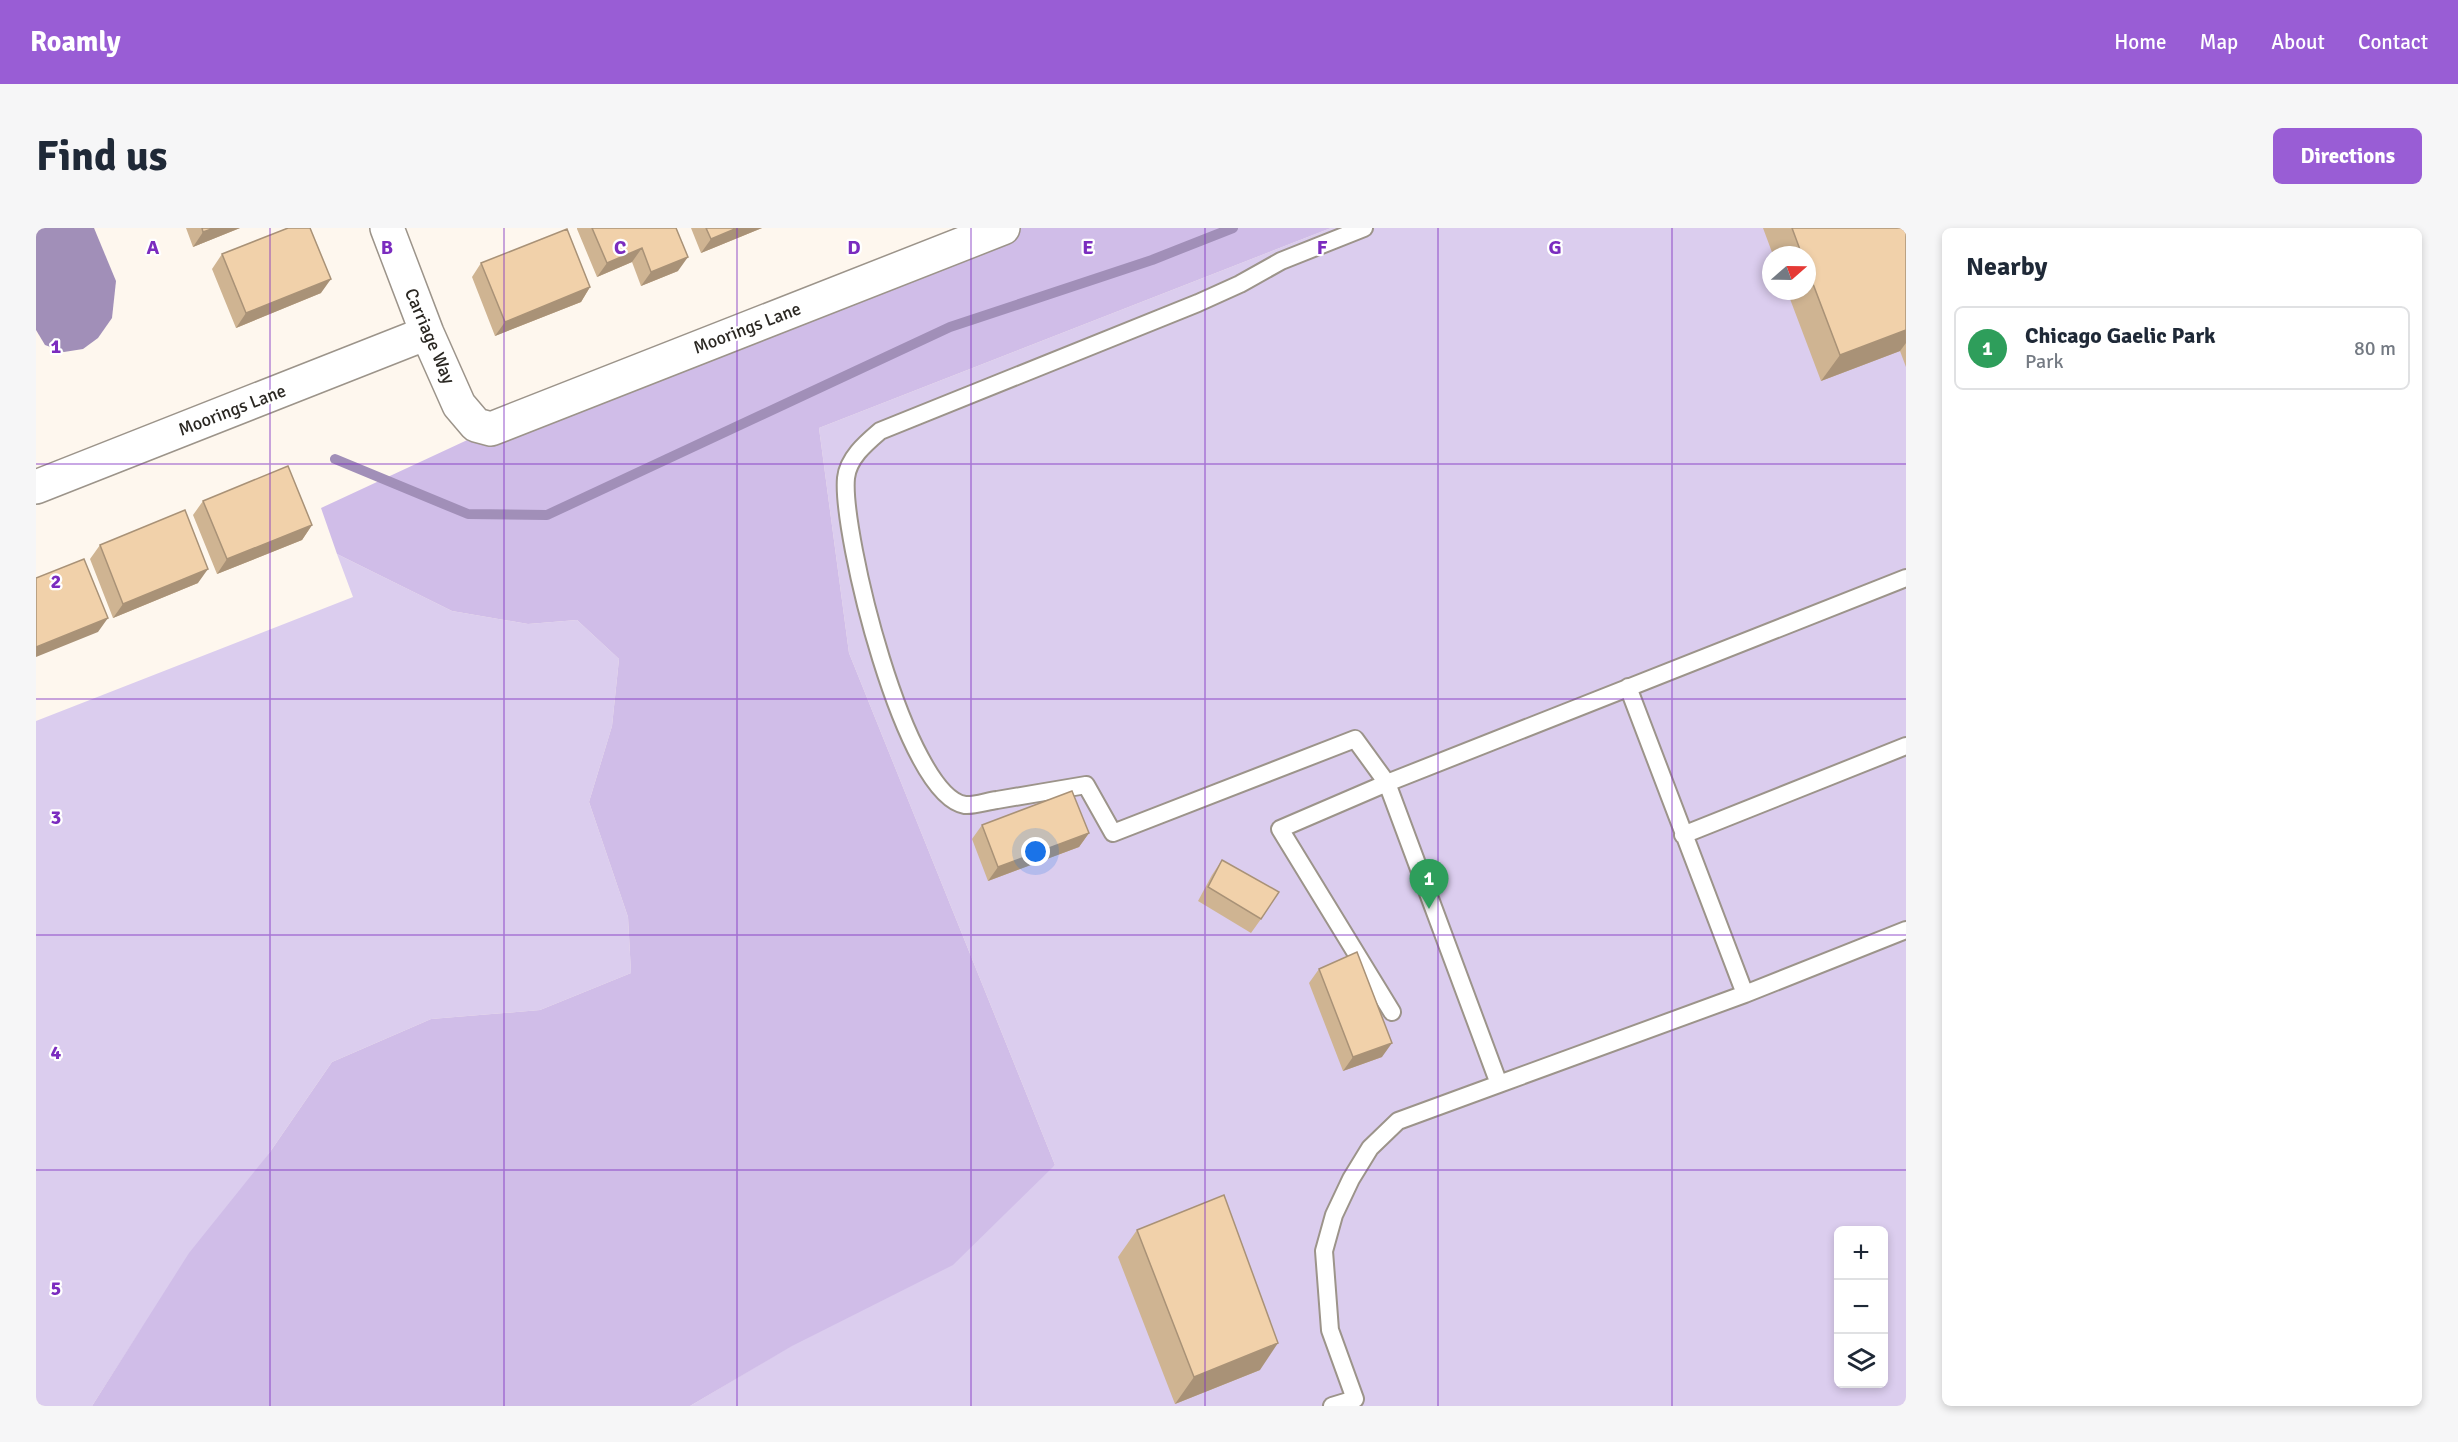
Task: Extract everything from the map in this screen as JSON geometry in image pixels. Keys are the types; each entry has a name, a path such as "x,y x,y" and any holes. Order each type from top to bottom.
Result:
{"street":[{"name":"Carriage Way","path":"387,228 427,333 459,405 476,425 491,429"},
{"name":"Moorings Lane","path":"491,429 1003,228"},
{"name":"Moorings Lane","path":"36,487 427,333"}],"lane":[{"path":"1364,228 1281,261 1240,284 1198,303 880,431 859,450 846,477 850,538 886,676 909,734 927,772 944,793 965,805 1086,785 1113,833 1355,739 1387,783 1499,1084"},
{"path":"1392,1012 1280,829 1387,783 1906,578"},
{"path":"1628,687 1745,994"},
{"path":"1683,835 1906,746"},
{"path":"1332,1406 1355,1399 1330,1330 1324,1251 1334,1215 1351,1179 1370,1148 1398,1121 1745,994 1906,930"}],"shaded area":[{"path":"36,228 94,228 116,281 112,318 98,338 83,349 64,352 45,345 36,330"},
{"path":"1003,228 1331,228 819,428 849,653 1055,1165 953,1265 792,1346 690,1406 92,1406 189,1253 270,1152 332,1062 431,1019 540,1010 631,973 628,917 589,802 612,726 619,659 577,620 528,624 452,611 337,554 321,508 491,429"},
{"path":"1331,228 1906,228 1906,1406 690,1406 791,1346 1055,1165 849,653 819,428"},
{"path":"337,554 452,611 528,624 577,620 619,659 612,726 589,802 628,917 631,973 540,1010 431,1019 332,1062 270,1152 140,1331 92,1406 36,1406 36,721 353,597"}],"building":[{"path":"202,228 214,228 203,232"},
{"path":"288,228 310,228 331,279 246,313 222,254"},
{"path":"592,228 676,228 688,257 651,272 642,248 607,263"},
{"path":"706,228 737,228 711,239"},
{"path":"1792,228 1906,228 1906,330 1840,355 1816,292 1816,246 1799,246"},
{"path":"567,229 590,287 505,322 481,263"},
{"path":"288,466 312,525 227,559 203,501"},
{"path":"185,510 208,569 123,604 100,545"},
{"path":"84,559 108,618 36,647 36,578"},
{"path":"1072,791 1089,833 998,867 982,825"},
{"path":"1222,860 1279,892 1261,919 1208,887"},
{"path":"1357,952 1392,1043 1353,1057 1319,969"},
{"path":"1224,1195 1278,1343 1194,1377 1137,1230"}],"waterway":[{"path":"335,459 468,514 547,515 950,327 1152,260 1233,228"}],"place":[{"name":"Chicago Gaelic Park","path":"1429,909"}]}
